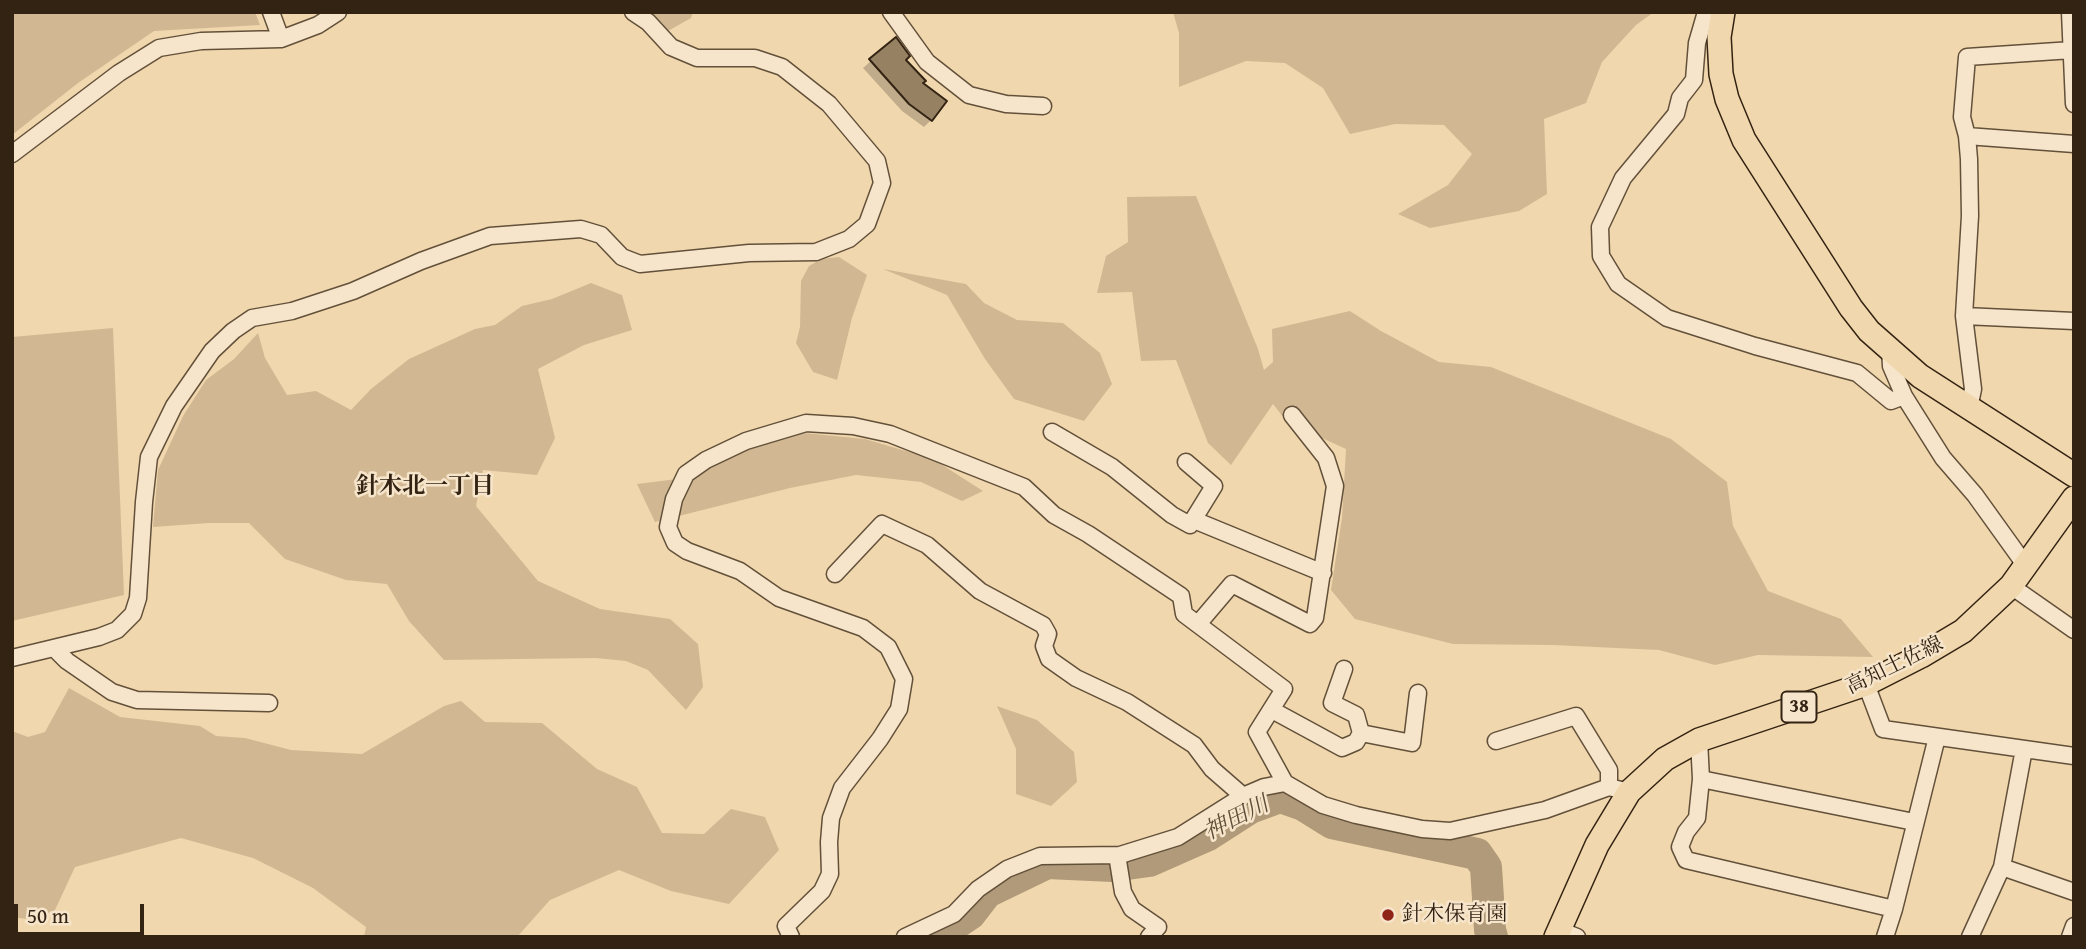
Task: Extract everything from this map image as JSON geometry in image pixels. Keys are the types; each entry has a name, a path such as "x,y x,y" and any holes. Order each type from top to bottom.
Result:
{"main road":[{"path":"1723,12 1719,37 1721,74 1727,99 1744,140 1851,308 1869,331 1920,376 2074,475"},
{"name":"高知土佐線","path":"1564,934 1619,790 1699,740 1866,684 1922,656 1963,631 2011,586 2074,498"}],"street":[{"path":"271,12 281,39"},
{"path":"12,154 119,73 159,48 201,41 281,39 318,25 338,12"},
{"path":"12,658 99,637 117,630 133,614 138,598 149,457 174,405 212,351 252,318 292,311 341,295 421,261 490,236 582,229 601,235 622,257 640,264 749,253 816,252 849,239 867,224 882,183 877,161 829,104 782,68 754,58 697,58 671,47 648,22 633,12"},
{"path":"891,12 927,62 969,94 1006,104 1043,106"},
{"path":"1706,12 1697,43 1694,80 1680,98 1676,114 1623,178 1600,227 1601,256 1618,284 1667,318 1755,346 1857,373 1891,401 1904,396"},
{"path":"2070,12 2074,104"},
{"path":"1969,408 1973,389 1964,316 1970,216 1967,136 1962,117 1967,57 2072,50"},
{"path":"1967,136 2074,144"},
{"path":"1964,316 2074,321"},
{"path":"1890,349 1891,366 1904,396 1943,458 1976,495 2025,566"},
{"path":"1198,624 1232,584 1310,624 1315,618 1335,486 1326,458 1292,415"},
{"path":"791,937 786,926 822,891 831,874 831,818 842,788 880,739 899,709 904,679 888,647 863,628 779,598 740,571 687,551 675,543 668,527 674,499 685,474 706,460 746,441 806,423 853,426 890,433 1024,486 1054,515 1181,596 1184,614 1284,689 1256,732 1285,783 1324,805 1356,815 1422,829 1450,831 1619,790 1576,716 1496,741"},
{"path":"1052,432 1112,467 1190,525 1214,486 1186,463"},
{"path":"1194,520 1323,573"},
{"path":"835,574 882,524 927,545 980,591 1043,625 1048,634 1044,646 1049,659 1076,678 1127,702 1195,745 1212,769 1243,796"},
{"path":"2011,586 2074,630"},
{"path":"54,648 66,661 112,692 137,700 269,703"},
{"path":"1272,710 1342,748 1356,742 1361,733 1356,715 1332,703 1344,669"},
{"path":"1866,684 1883,729 2074,756"},
{"path":"1361,733 1412,743 1418,693"},
{"path":"1885,937 1937,737"},
{"path":"1699,740 1701,779 1697,818 1686,832 1680,846 1686,860 1894,909"},
{"path":"1970,937 2002,867 2024,749"},
{"path":"1701,779 1914,822"},
{"path":"905,937 954,915 978,889 1007,869 1040,856 1120,855 1178,837 1243,796 1285,783"},
{"path":"1120,855 1118,861 1123,891 1132,909 1158,927 1149,937"},
{"path":"2002,867 2074,892"},
{"path":"2070,937 2074,926"}],"shaded area":[{"path":"12,12 255,12 260,25 154,31 78,83 12,135"},
{"path":"647,12 693,12 691,18 668,31"},
{"path":"1173,12 1654,12 1636,25 1602,62 1586,103 1544,119 1547,194 1519,211 1430,228 1398,214 1448,185 1472,154 1444,125 1395,124 1350,134 1323,88 1285,63 1246,61 1179,87 1179,33"},
{"path":"1196,196 1264,370 1273,362 1272,329 1350,311 1439,362 1491,367 1671,439 1727,482 1733,526 1768,591 1841,619 1873,657 1758,655 1715,665 1659,650 1453,644 1355,619 1331,590 1342,518 1346,449 1287,422 1273,404 1231,465 1208,443 1176,360 1141,361 1132,292 1097,293 1106,256 1128,242 1127,197"},
{"path":"839,257 867,275 852,318 837,380 813,372 796,343 800,327 801,281 809,266 821,259"},
{"path":"883,269 966,284 984,303 1017,320 1063,323 1100,353 1112,384 1084,421 1014,399 985,359 947,295"},
{"path":"591,283 622,295 632,330 584,345 538,369 555,438 537,475 483,470 476,506 538,581 600,609 670,619 698,644 703,687 686,710 648,670 626,661 596,658 444,660 409,621 387,584 346,580 285,559 249,523 153,527 158,470 183,416 206,380 234,359 258,333 265,358 287,395 316,391 351,410 371,389 409,359 475,329 495,325 522,306 552,299"},
{"path":"113,328 124,595 12,621 12,337"},
{"path":"804,433 865,439 933,459 983,491 962,501 921,482 856,475 790,488 655,522 637,484 685,478 748,447"},
{"path":"69,688 120,717 200,726 216,736 245,738 291,750 362,754 444,706 461,701 485,722 542,723 597,769 637,787 662,833 704,834 731,809 765,817 779,850 729,904 671,891 619,870 550,900 517,937 364,937 366,927 313,888 253,858 181,838 75,867 55,910 34,920 12,917 12,731 28,737 45,732"},
{"path":"997,706 1037,720 1074,752 1077,782 1051,806 1016,794 1016,749"}],"building":[{"path":"896,37 910,56 906,60 926,81 923,83 947,101 932,121 909,104 869,59"}],"waterway":[{"name":"神田川","path":"929,937 943,932 970,914 987,892 1047,863 1113,866 1149,861 1208,835 1250,808 1280,797 1303,805 1332,823 1477,854 1486,867 1492,937"}],"place":[{"name":"針木保育園","path":"1388,915"}],"district":[{"name":"針木北一丁目","path":"425,487"}]}
